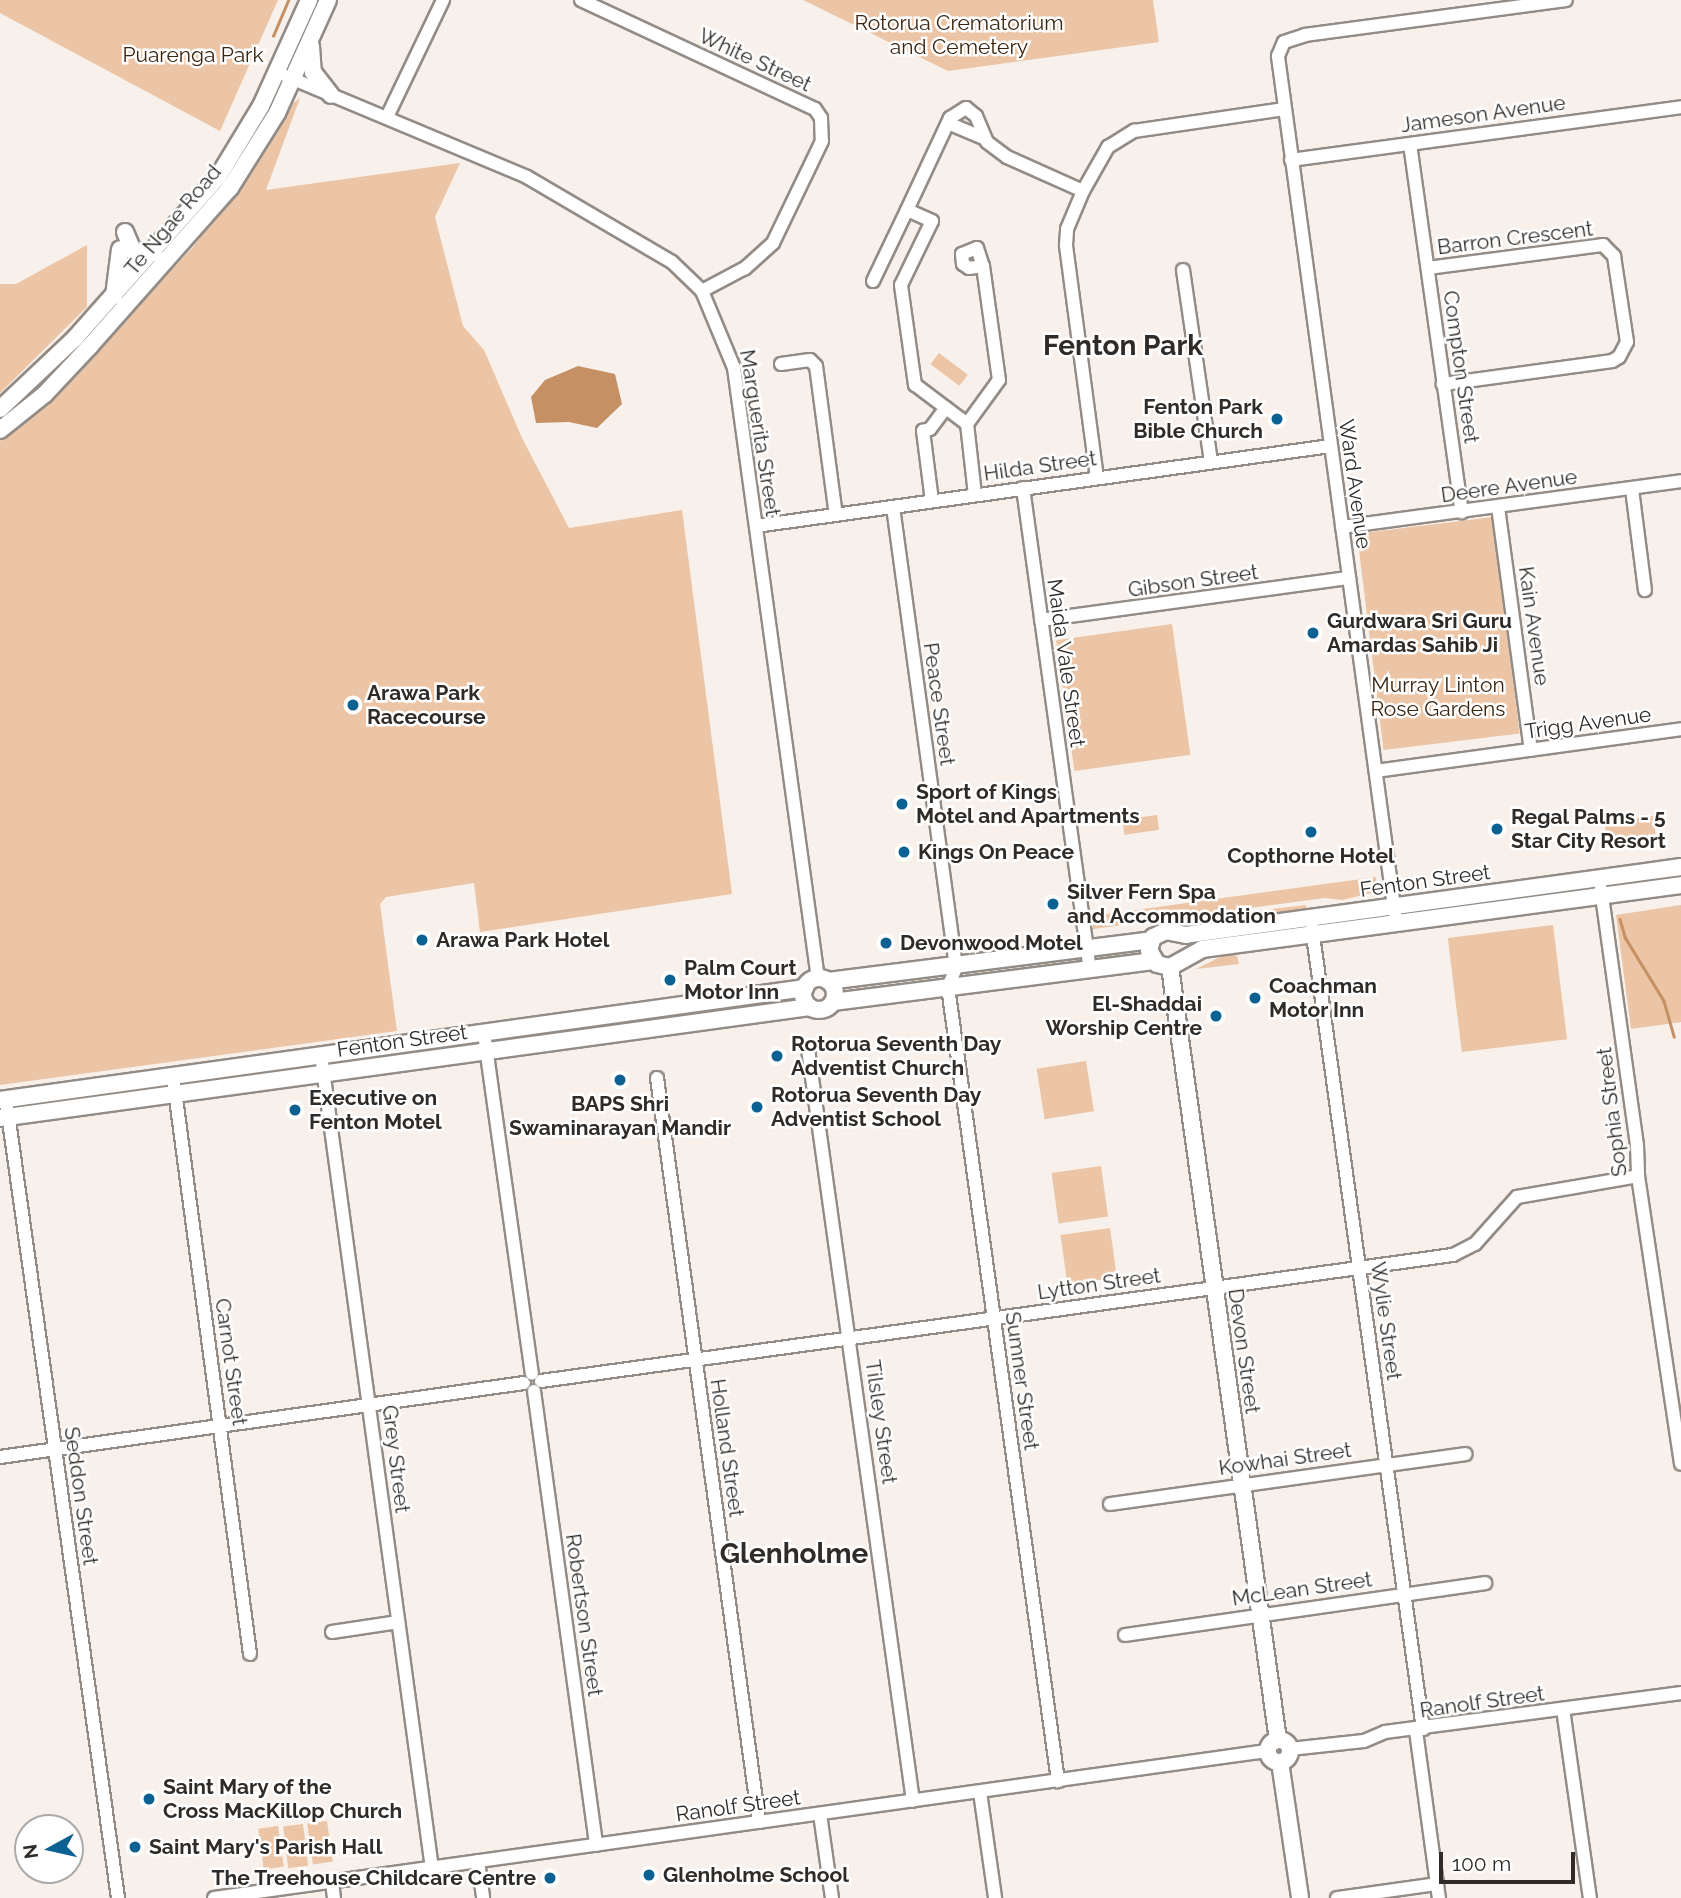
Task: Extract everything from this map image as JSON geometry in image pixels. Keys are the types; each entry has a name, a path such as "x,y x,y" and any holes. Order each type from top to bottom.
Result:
{"main road":[{"name":"Te Ngae Road","path":"0,409 114,296 232,158 277,73 309,0"},
{"name":"Te Ngae Road","path":"0,430 45,394 214,208 246,165 293,79 328,0"},
{"path":"312,36 313,72 331,95"},
{"path":"125,232 132,251 153,253"},
{"path":"114,296 120,248"},
{"name":"Fenton Street","path":"1176,963 1202,949 1397,924 1601,887 1681,867"},
{"name":"Fenton Street","path":"1175,933 1394,906 1601,887 1681,885"},
{"path":"1161,932 1175,933 1184,946 1176,963 1153,961 1151,940 1161,932"},
{"name":"Fenton Street","path":"4,1117 809,1007 820,1010 833,1002 948,987 1088,959 1151,940"},
{"name":"Fenton Street","path":"3,1099 648,1010 817,983 956,968 1088,959 1153,961"},
{"name":"Devon Street","path":"1176,963 1214,1288 1300,1898"},
{"path":"809,1007 817,983 835,991 833,1002"},
{"path":"648,1010 650,1028"}],"street":[{"path":"387,117 443,0"},
{"name":"White Street","path":"582,0 815,109 821,118 822,141 773,243 745,268 702,290"},
{"name":"Ward Avenue","path":"1397,924 1284,109 1279,48 1289,38 1305,35 1566,0"},
{"name":"Marguerita Street","path":"277,73 527,177 672,262 702,290 734,368 817,983"},
{"name":"Jameson Avenue","path":"1291,160 1681,107"},
{"path":"873,281 956,111 966,108 975,116 984,138"},
{"path":"1097,478 1066,245 1067,229 1083,191 1108,147 1134,131 1284,109"},
{"path":"948,123 984,138 1007,157 1083,191"},
{"name":"Compton Street","path":"1410,144 1462,512"},
{"path":"907,210 932,221 901,285 915,385 967,424"},
{"name":"Barron Crescent","path":"1428,268 1603,245 1614,256 1627,342 1619,358 1612,361 1443,384"},
{"path":"975,495 967,424 999,380 983,266"},
{"path":"1183,270 1211,462"},
{"path":"781,364 807,360 816,366 836,515"},
{"path":"932,501 923,431 946,408"},
{"name":"Hilda Street","path":"756,526 1331,446"},
{"name":"Deere Avenue","path":"1342,527 1681,481"},
{"name":"Maida Vale Street","path":"1023,488 1088,959"},
{"path":"1632,489 1645,590"},
{"name":"Kain Avenue","path":"1498,507 1531,750"},
{"name":"Peace Street","path":"893,508 956,968"},
{"name":"Gibson Street","path":"1041,621 1349,578"},
{"name":"Trigg Avenue","path":"1376,771 1681,729"},
{"name":"Sophia Street","path":"1601,887 1637,1145 1637,1177 1646,1211 1681,1464"},
{"name":"Wylie Street","path":"1311,918 1404,1594 1439,1898"},
{"path":"948,987 956,968"},
{"name":"Sumner Street","path":"948,987 1058,1781"},
{"name":"Robertson Street","path":"484,1033 596,1845"},
{"name":"Tilsley Street","path":"808,1049 913,1801"},
{"name":"Grey Street","path":"321,1055 432,1868"},
{"name":"Carnot Street","path":"173,1076 250,1654"},
{"name":"Holland Street","path":"657,1078 759,1822"},
{"name":"Seddon Street","path":"3,1099 118,1898"},
{"name":"Lytton Street","path":"0,1457 1460,1253 1481,1238 1503,1209 1525,1194 1637,1177"},
{"name":"Kowhai Street","path":"1110,1504 1466,1454"},
{"name":"McLean Street","path":"1125,1635 1485,1583"},
{"path":"332,1632 398,1622"},
{"name":"Ranolf Street","path":"214,1898 1681,1693"},
{"path":"1563,1709 1590,1898"},
{"path":"980,1792 995,1898"},
{"path":"820,1814 832,1898"},
{"path":"478,1861 483,1898"},
{"path":"332,1882 334,1898"},
{"path":"1337,1898 1437,1884"}],"green space":[{"name":"Puarenga Park","path":"0,0 278,0 220,131 0,13"},
{"name":"Rotorua Crematorium and Cemetery","path":"803,0 1153,0 1159,42 948,71"},
{"name":"Arawa Park Racecourse","path":"300,98 266,190 460,163 435,217 463,326 484,350 522,438 569,528 682,510 732,894 480,932 474,883 386,897 380,904 397,1031 0,1085 0,441 48,402 193,247 260,160 289,106"},
{"path":"87,245 87,307 0,393 0,284 16,284"},
{"path":"939,353 968,375 959,386 931,364"},
{"name":"Murray Linton Rose Gardens","path":"1493,517 1520,733 1384,750 1357,534"},
{"path":"1172,624 1190,755 1075,771 1056,640"},
{"path":"1157,815 1159,830 1124,835 1122,820"},
{"path":"1653,816 1656,837 1607,844 1604,823"},
{"path":"1376,877 1376,892 1342,900 1325,898 1093,929 1092,916"},
{"path":"1306,905 1307,911 1226,922 1215,916"},
{"path":"1681,905 1681,1022 1631,1029 1616,915"},
{"path":"1553,925 1567,1039 1462,1052 1448,938"},
{"path":"1228,953 1237,956 1239,964 1196,969"},
{"path":"1086,1061 1094,1111 1045,1119 1037,1069"},
{"path":"1101,1166 1108,1217 1059,1223 1051,1173"},
{"path":"1110,1228 1117,1278 1067,1284 1060,1235"},
{"path":"327,1821 333,1862 313,1864 307,1824"},
{"path":"303,1824 308,1866 288,1868 283,1826"},
{"path":"278,1826 284,1867 264,1869 258,1829"}],"shaded area":[{"path":"578,366 615,374 622,404 597,428 569,422 536,423 531,397 545,380"}],"waterway":[{"path":"273,36 288,0"},
{"path":"1620,919 1625,937 1664,1001 1674,1037"}],"place":[{"name":"Fenton Park Bible Church","path":"1277,419"},
{"name":"Gurdwara Sri Guru Amardas Sahib Ji","path":"1313,633"},
{"name":"Arawa Park Racecourse","path":"353,705"},
{"name":"Sport of Kings Motel and Apartments","path":"902,804"},
{"name":"Regal Palms - 5 Star City Resort","path":"1497,829"},
{"name":"Copthorne Hotel","path":"1311,832"},
{"name":"Kings On Peace","path":"904,852"},
{"name":"Silver Fern Spa and Accommodation","path":"1053,904"},
{"name":"Arawa Park Hotel","path":"422,940"},
{"name":"Devonwood Motel","path":"886,943"},
{"name":"Palm Court Motor Inn","path":"670,980"},
{"name":"Coachman Motor Inn","path":"1255,998"},
{"name":"El-Shaddai Worship Centre","path":"1216,1016"},
{"name":"Rotorua Seventh Day Adventist Church","path":"777,1056"},
{"name":"BAPS Shri Swaminarayan Mandir","path":"620,1080"},
{"name":"Rotorua Seventh Day Adventist School","path":"757,1107"},
{"name":"Executive on Fenton Motel","path":"295,1110"},
{"name":"Saint Mary of the Cross MacKillop Church","path":"149,1799"},
{"name":"Saint Mary's Parish Hall","path":"135,1847"},
{"name":"Glenholme School","path":"649,1875"},
{"name":"The Treehouse Childcare Centre","path":"550,1878"}],"district":[{"name":"Fenton Park","path":"1123,346"},
{"name":"Glenholme","path":"794,1554"}]}
